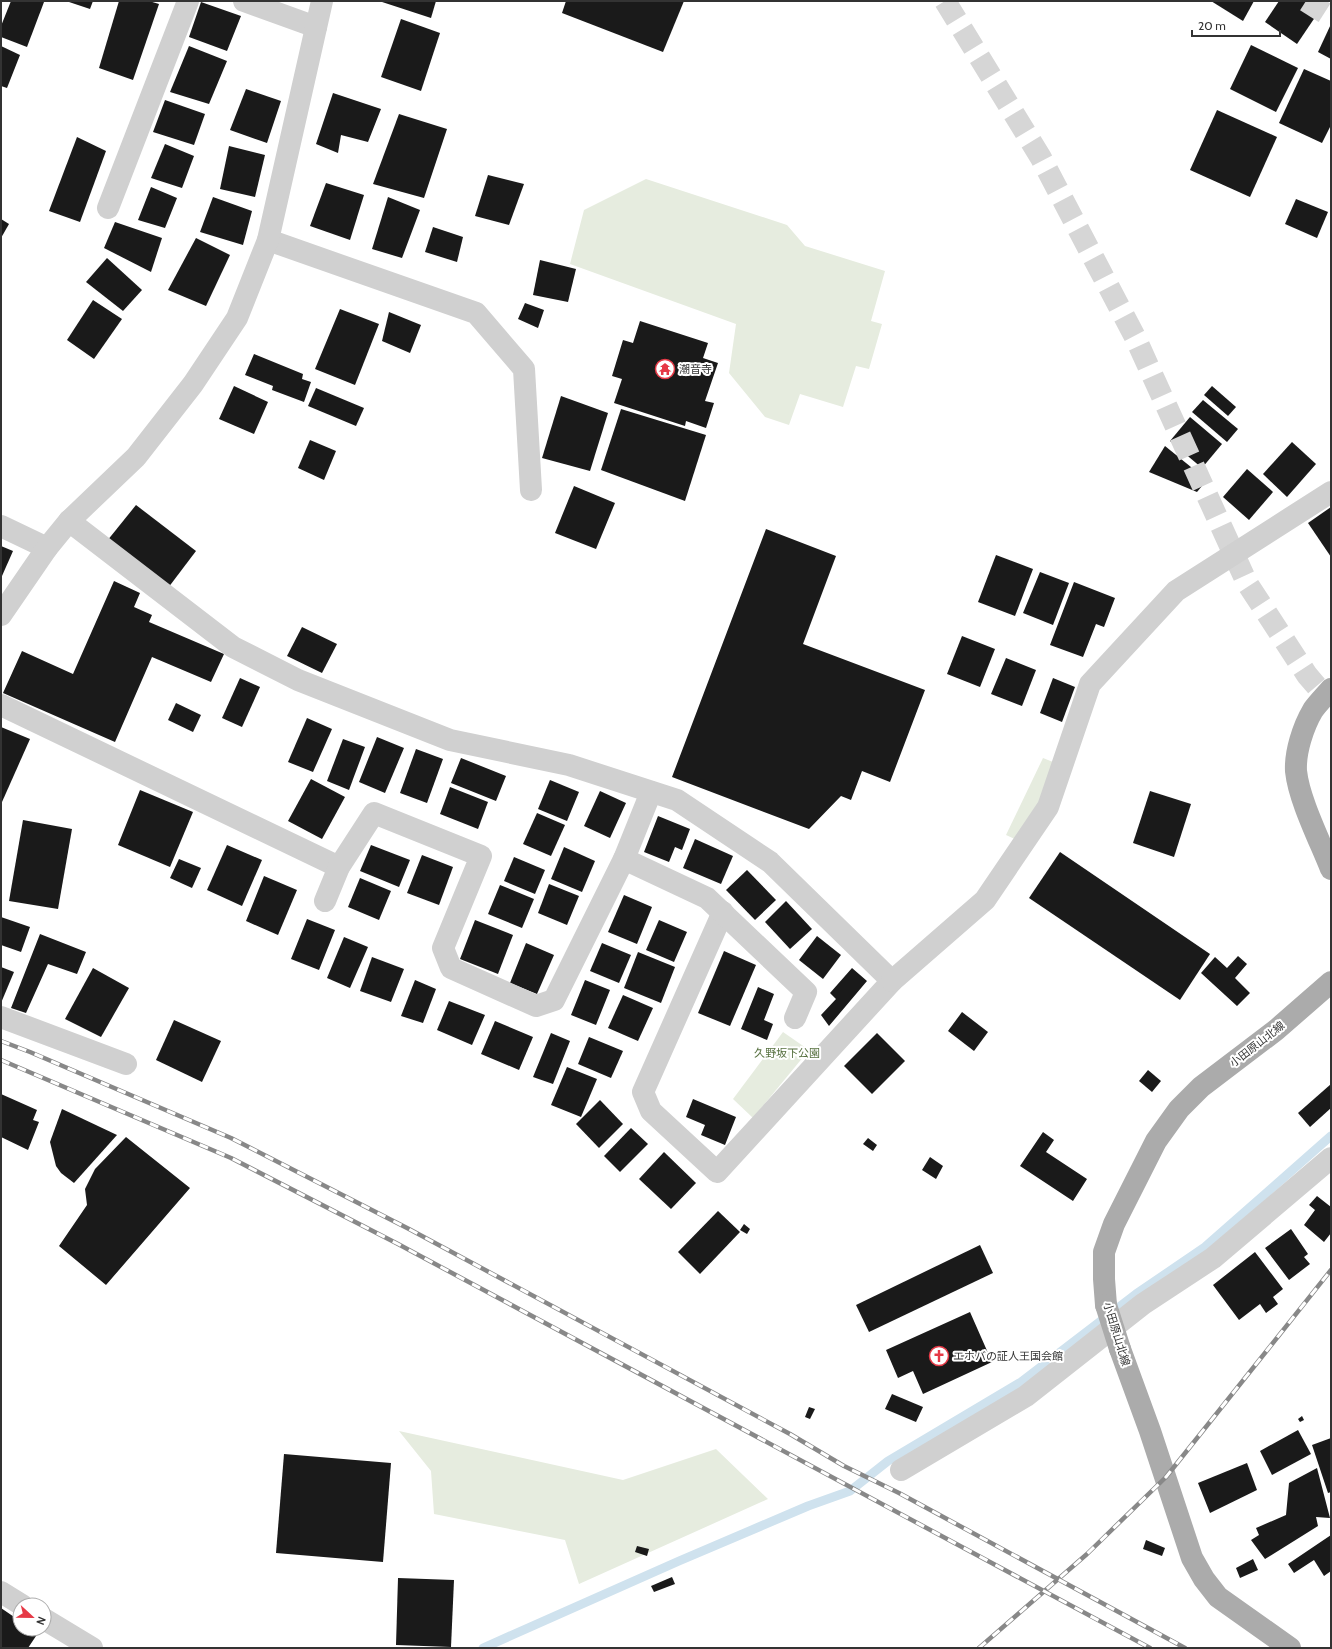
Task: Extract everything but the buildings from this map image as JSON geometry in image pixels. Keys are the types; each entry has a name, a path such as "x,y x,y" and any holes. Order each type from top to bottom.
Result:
{"main road":[{"path":"1331,689 1314,710 1304,731 1298,752 1296,771 1305,807 1331,869"},
{"name":"小田原山北線","path":"1290,1648 1218,1597 1204,1579 1192,1558 1106,1305 1104,1252 1114,1224 1138,1174 1156,1141 1179,1109 1201,1086 1276,1030 1331,982"}],"street":[{"path":"108,208 188,1"},
{"path":"244,1 316,27"},
{"path":"1,615 47,548 69,521 136,457 193,384 238,318 268,240 322,1"},
{"path":"268,240 476,313 524,369 531,490"},
{"path":"723,912 643,1092 651,1110 717,1172 892,981 985,900 1048,807 1090,684 1176,591 1331,492"},
{"path":"69,521 233,647 298,680 450,740 569,765 677,800 770,862 892,981"},
{"path":"1,526 47,548"},
{"path":"1,705 339,867"},
{"path":"325,900 339,867 374,813 481,856 443,948 451,968 536,1006 554,1000 624,859 651,792"},
{"path":"624,859 706,898 723,912 806,992 795,1018"},
{"path":"1,1017 126,1064"},
{"path":"901,1470 1026,1396 1143,1304 1213,1258 1331,1158"},
{"path":"1,1592 12,1599"},
{"path":"52,1624 92,1648"}],"green space":[{"path":"646,179 787,225 805,246 885,271 871,321 882,324 869,369 856,366 843,407 800,394 789,425 765,417 729,373 736,324 570,264 584,210"},
{"path":"1043,758 1058,764 1021,842 1006,835"},
{"name":"久野坂下公園","path":"783,1032 809,1050 753,1118 733,1099"},
{"path":"399,1431 623,1480 716,1449 768,1499 579,1584 565,1540 434,1514 431,1471"}],"waterway":[{"path":"483,1648 679,1561 808,1506 850,1491 888,1461 1021,1382 1136,1294 1205,1247 1331,1136"}],"tunnel":[{"path":"945,1 1041,158 1135,337 1247,583 1307,675 1331,703"},
{"path":"1306,1 1331,17"}],"railway":[{"path":"1,1041 231,1138 409,1229 790,1434 844,1466 899,1493 1185,1648"},
{"path":"1,1060 231,1158 398,1244 1150,1648"},
{"path":"979,1648 1087,1554 1166,1477 1331,1270"}],"place":[{"name":"潮音寺","path":"665,369"},
{"name":"エホバの証人王国会館","path":"939,1356"}]}
